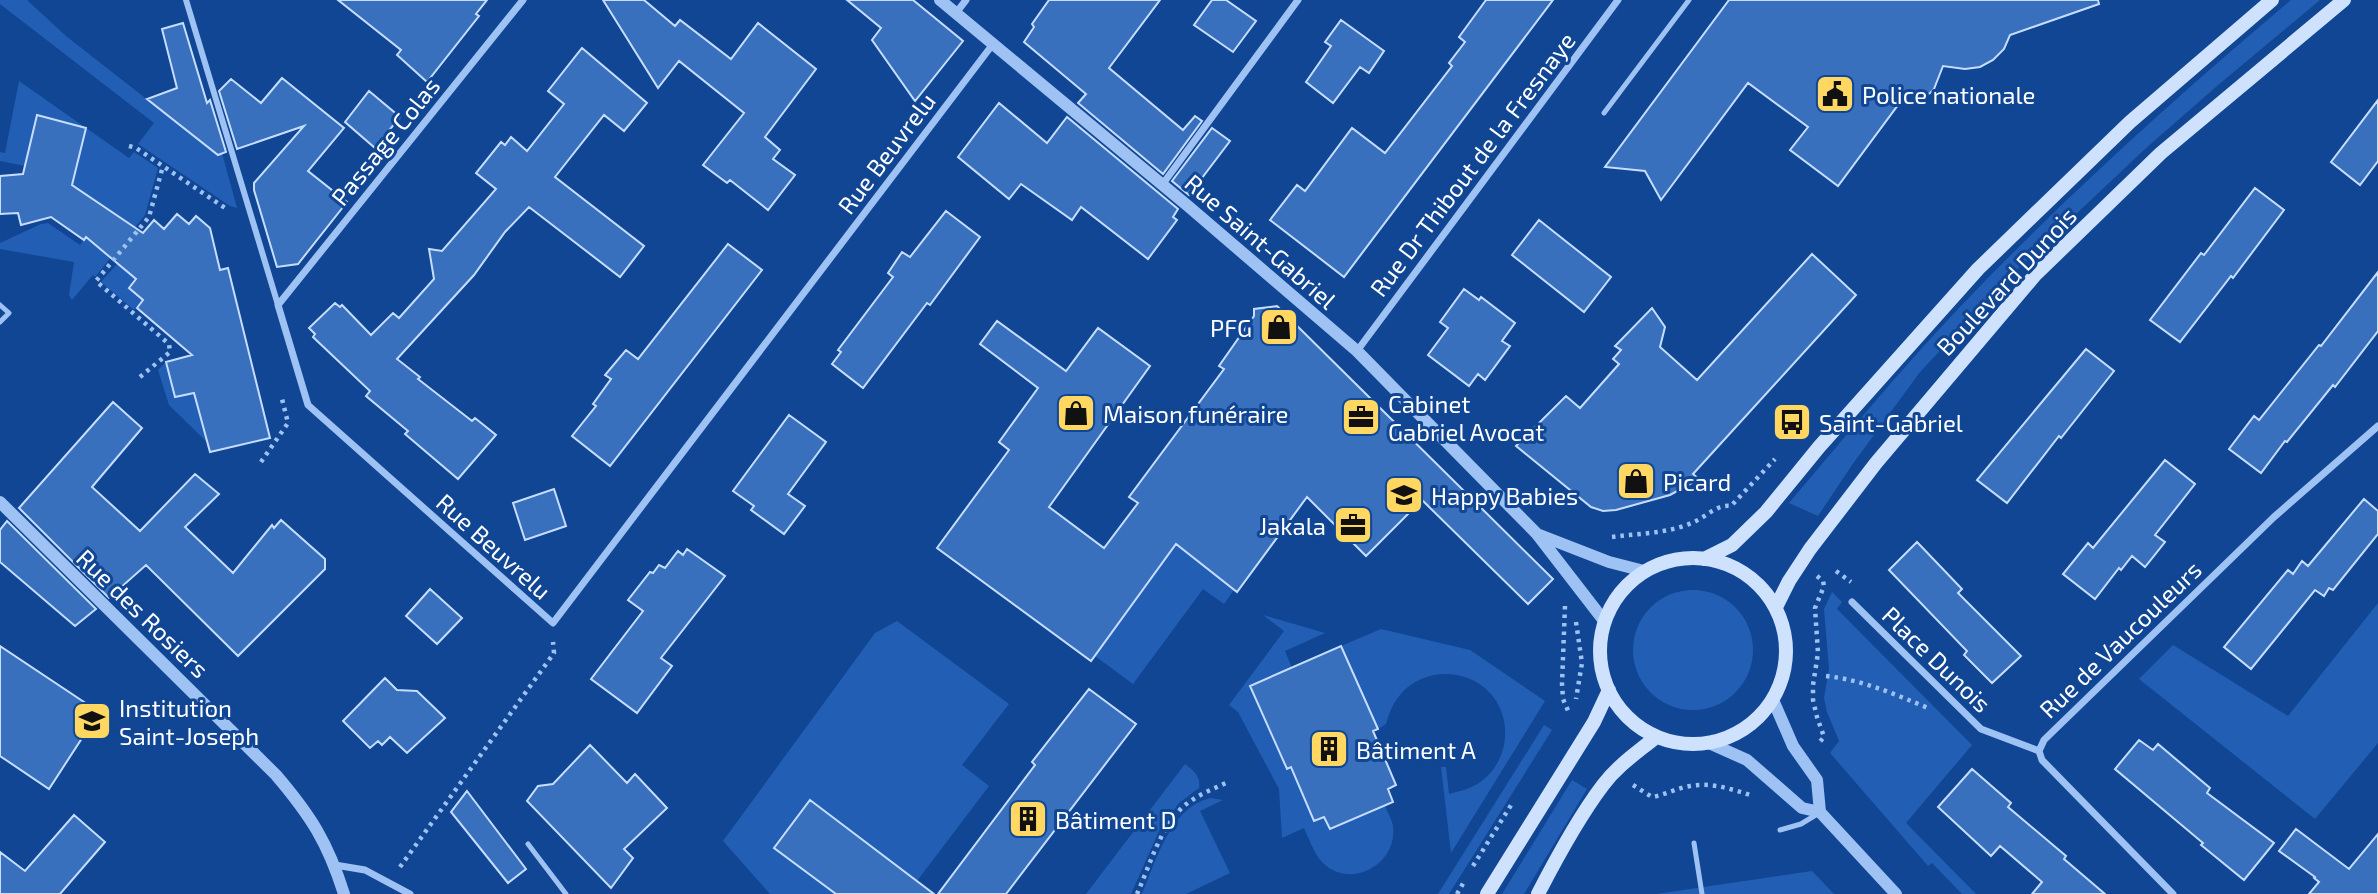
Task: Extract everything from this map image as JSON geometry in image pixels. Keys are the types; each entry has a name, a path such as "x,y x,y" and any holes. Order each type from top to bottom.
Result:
{"main road":[{"name":"Boulevard Dunois","path":"1704,559 1732,545 1766,512 1819,447 1978,269 2130,122 2272,0"},
{"name":"Boulevard Dunois","path":"1777,605 1810,549 1876,463 2035,275 2161,153 2344,0"},
{"path":"1704,559 1741,572 1777,605 1786,653 1781,683 1773,700 1748,726 1709,743 1684,743 1657,737 1631,721 1609,690 1600,646 1605,622 1621,592 1644,572 1672,560 1704,559"},
{"path":"1487,894 1594,722 1609,690"},
{"path":"1538,894 1557,857 1603,785 1625,761 1657,737"}],"street":[{"name":"Rue Beuvrelu","path":"186,0 308,405 553,624 993,44"},
{"name":"Passage Colas","path":"278,305 523,0"},
{"name":"Rue Saint-Gabriel","path":"940,0 1357,351 1537,534 1605,622"},
{"path":"956,13 966,0"},
{"path":"1162,185 1298,0"},
{"name":"Rue Dr Thibout de la Fresnaye","path":"1357,351 1618,0"},
{"name":"Rue de Vaucouleurs","path":"2174,894 2042,760 2039,751 2044,740 2274,517 2378,426"},
{"name":"Rue des Rosiers","path":"0,502 276,775 316,826 335,865 344,894"},
{"name":"Rue Saint-Gabriel","path":"1537,534 1609,562 1644,572"},
{"name":"Place Dunois","path":"1852,602 1981,729 2039,751"},
{"path":"1773,700 1793,746 1816,780 1820,812"},
{"path":"1709,743 1747,760 1802,808 1820,812 1896,894"},
{"path":"335,865 365,870 410,894"}],"lane":[{"path":"1604,113 1689,0"},
{"path":"0,305 9,313 0,322"},
{"path":"1780,830 1801,824 1820,812"},
{"path":"528,844 566,894"},
{"path":"1694,844 1702,894"}],"path":[{"path":"129,146 232,212"},
{"path":"140,377 170,352 169,344 96,281 149,217 163,166"},
{"path":"261,461 288,423 278,382"},
{"path":"1606,541 1612,537 1631,536 1696,521 1721,506 1731,506 1744,493"},
{"path":"1836,571 1847,577"},
{"path":"1813,573 1823,581 1824,586 1815,608 1818,653 1813,685 1816,718 1824,737 1814,747"},
{"path":"1565,603 1562,684 1563,699 1569,713 1576,700 1581,671 1575,618"},
{"path":"390,881 554,653 553,624"},
{"path":"1826,676 1851,678 1875,685 1931,709 1956,707"},
{"path":"1137,894 1163,833 1177,815 1198,796 1228,782"},
{"path":"1629,782 1652,797 1690,786 1707,785 1723,786 1750,795 1759,793"}],"shaded area":[{"path":"0,0 27,0 66,36 218,155 222,153 237,208 230,206 138,144 154,123 0,4"},
{"path":"2291,0 2320,0 2145,149 2007,279 1920,372 1818,516 1789,503 1916,355 1999,266 2121,149"},
{"path":"19,81 129,158 134,152 158,168 145,215 95,277 93,275 72,300 69,295 74,262 0,249 0,243 48,223 80,245 106,208 72,185 37,115 25,166 0,161 0,152 5,153"},
{"path":"117,264 136,279 143,300 134,310 101,282"},
{"path":"166,362 175,397 195,392 212,432 216,451 169,405 158,370"},
{"path":"1176,544 1234,590 1224,604 1203,589 1133,684 1095,656"},
{"path":"1693,590 1716,594 1736,607 1749,627 1753,650 1749,673 1736,693 1716,706 1693,710 1670,706 1650,693 1637,673 1633,650 1637,627 1650,607 1670,594"},
{"path":"1832,592 1842,602 1837,609 1972,745 1906,823 1976,894 1962,894 1932,863 1928,866 1830,753 1839,741 1824,698 1829,669 1824,609"},
{"path":"2378,603 2378,743 2315,819 2139,679 2173,645 2288,716"},
{"path":"1263,615 1325,633 1285,651 1292,668 1251,687 1286,769 1291,767 1314,821 1385,805 1393,826 1393,840 1388,852 1370,869 1346,874 1333,870 1319,858 1304,828 1282,838 1279,789 1238,712 1229,705 1284,631"},
{"path":"897,621 1009,704 962,765 989,786 917,881 810,801 774,848 836,894 770,894 723,841 875,633"},
{"path":"1381,629 1470,650 1545,701 1451,853 1441,767 1446,767 1449,794 1479,783 1497,764 1502,753 1505,740 1503,715 1490,693 1480,685 1457,675 1444,674 1420,680 1409,686 1395,702 1386,724 1378,729 1341,646"},
{"path":"1544,725 1552,730 1449,894 1438,894"},
{"path":"1185,764 1198,777 1199,788 1179,803 1159,831 1131,894 1086,894"},
{"path":"1572,780 1587,789 1524,894 1502,894"},
{"path":"1211,798 1223,800 1200,811 1230,873 1186,894 1142,894 1159,851 1175,823 1197,803"},
{"path":"1812,871 1834,894 1656,894"}],"building":[{"path":"338,0 487,0 476,14 479,16 427,82 397,55 401,50"},
{"path":"603,0 644,0 675,26 680,20 731,59 758,23 816,69 765,137 780,150 773,159 795,175 768,210 730,180 727,183 703,165 744,113 679,61 658,88"},
{"path":"847,0 913,0 963,41 915,101 872,40 881,28"},
{"path":"1049,0 1160,0 1109,68 1183,130 1195,116 1202,121 1163,174 1078,103 1086,94 1024,42 1034,27 1032,24"},
{"path":"1212,0 1226,0 1256,21 1233,52 1194,25"},
{"path":"1486,0 1553,0 1344,277 1270,220 1297,185 1305,191 1352,128 1385,153 1452,66 1449,63 1465,42 1459,37"},
{"name":"Police nationale","path":"1729,0 2098,0 2099,4 2010,35 2004,49 1993,60 1980,67 1965,69 1943,66 1930,93 1923,97 1907,93 1838,186 1790,150 1808,127 1748,83 1661,200 1645,171 1605,167"},
{"path":"1341,20 1384,51 1369,73 1360,67 1333,103 1306,82 1331,46 1325,42"},
{"path":"183,23 207,103 210,100 226,152 218,155 147,99 177,88 162,29"},
{"path":"582,48 647,103 624,131 604,115 555,177 644,246 620,277 529,207 505,232 474,275 397,359 472,421 475,418 496,435 458,479 405,434 408,431 366,396 370,391 313,337 315,334 309,328 335,303 340,307 342,305 371,335 393,313 399,318 434,279 429,249 442,251 496,189 476,173 501,142 505,145 511,137 527,151 564,104 548,91"},
{"path":"282,78 344,128 308,171 347,202 298,264 277,267 254,183 304,126 237,149 219,91 231,79 261,103"},
{"path":"369,91 400,117 375,148 345,122"},
{"path":"2378,100 2378,161 2360,185 2331,162"},
{"path":"999,103 1047,143 1067,117 1178,209 1173,217 1177,220 1148,259 1081,207 1072,220 1021,184 1009,199 958,157"},
{"path":"37,115 86,128 72,185 143,233 154,220 164,229 177,214 189,224 196,216 210,228 220,270 228,268 270,438 210,452 194,393 175,397 166,362 192,355 137,308 143,300 129,288 136,279 86,237 84,240 51,217 21,225 18,213 0,214 0,176 23,174"},
{"path":"1212,128 1230,141 1189,195 1172,181"},
{"path":"2255,188 2284,210 2180,342 2150,320"},
{"path":"946,211 980,237 930,305 927,303 863,388 832,364 841,352 838,350 893,277 888,273 902,252 910,257"},
{"path":"1539,220 1611,277 1584,312 1512,255"},
{"path":"728,244 762,270 610,466 572,436 596,406 593,404 611,379 605,375 626,350 638,359"},
{"path":"1812,254 1856,295 1693,474 1699,479 1670,495 1603,511 1591,507 1516,446 1566,396 1580,408 1619,364 1613,359 1621,350 1615,346 1652,308 1665,327 1660,347 1697,380"},
{"path":"2378,272 2378,331 2335,387 2333,385 2261,473 2229,449 2254,416 2259,420"},
{"path":"1464,289 1479,300 1481,297 1515,323 1502,341 1510,346 1485,380 1478,374 1469,386 1428,355 1448,328 1440,322"},
{"path":"1277,306 1553,579 1528,604 1422,500 1366,556 1307,497 1237,592 1176,544 1091,661 937,548 1009,450 999,442 1038,388 980,344 997,321 1066,371 1098,328 1150,366 1049,507 1104,548 1138,503 1129,497 1224,369 1219,366 1254,316 1254,309"},
{"path":"2086,349 2114,371 2007,503 1977,480"},
{"path":"113,402 142,428 92,487 140,531 195,474 219,494 185,527 233,573 272,525 274,528 281,520 325,559 325,569 238,656 146,565 109,598 19,508"},
{"path":"789,415 826,442 788,494 805,506 784,534 751,510 754,506 733,491"},
{"path":"2165,460 2195,484 2155,535 2165,542 2145,567 2132,556 2095,599 2063,574 2088,543 2093,548"},
{"path":"554,489 566,526 525,540 513,503"},
{"path":"2364,499 2378,511 2378,534 2333,590 2329,588 2324,596 2315,590 2251,669 2224,647 2288,570 2293,574 2302,561 2308,566"},
{"path":"7,521 96,609 75,626 0,562 0,530"},
{"path":"1917,542 1962,589 1958,593 2021,656 1992,683 1964,655 1967,651 1889,570"},
{"path":"687,549 725,576 661,658 672,666 637,713 591,679 643,611 628,600 650,572 653,573 659,565 665,568 678,551 683,555"},
{"path":"430,589 462,618 437,644 406,616"},
{"path":"0,646 99,712 49,789 0,756"},
{"name":"Bâtiment A","path":"1341,646 1378,729 1373,731 1396,785 1388,789 1393,802 1330,829 1324,817 1314,821 1291,767 1287,769 1250,686"},
{"path":"385,678 397,690 417,691 445,718 407,753 390,737 382,745 378,741 370,748 343,721"},
{"name":"Bâtiment D","path":"1089,689 1136,724 1006,894 938,894 1035,765 1032,762"},
{"path":"2139,740 2153,750 2158,744 2210,788 2207,793 2274,843 2244,880 2115,769"},
{"path":"590,745 627,783 635,774 667,808 624,849 633,858 611,888 527,801 538,786 553,784"},
{"path":"1972,769 2011,803 2008,807 2066,856 2064,859 2105,894 2032,894 2042,882 2000,846 1991,856 1938,807"},
{"path":"467,791 526,869 508,883 451,812"},
{"path":"810,800 934,894 836,894 774,848"},
{"path":"74,815 105,842 60,894 0,894 0,852 25,871"},
{"path":"2296,829 2349,869 2378,834 2378,894 2309,894 2319,882 2279,851"}],"place":[{"name":"Police nationale","path":"1835,94"},
{"name":"PFG","path":"1279,327"},
{"name":"Maison funéraire","path":"1076,413"},
{"name":"Cabinet Gabriel Avocat","path":"1361,417"},
{"name":"Saint-Gabriel","path":"1792,422"},
{"name":"Picard","path":"1636,481"},
{"name":"Happy Babies","path":"1404,495"},
{"name":"Jakala","path":"1353,525"},
{"name":"Institution Saint-Joseph","path":"92,721"},
{"name":"Bâtiment A","path":"1329,749"},
{"name":"Bâtiment D","path":"1028,819"}]}
